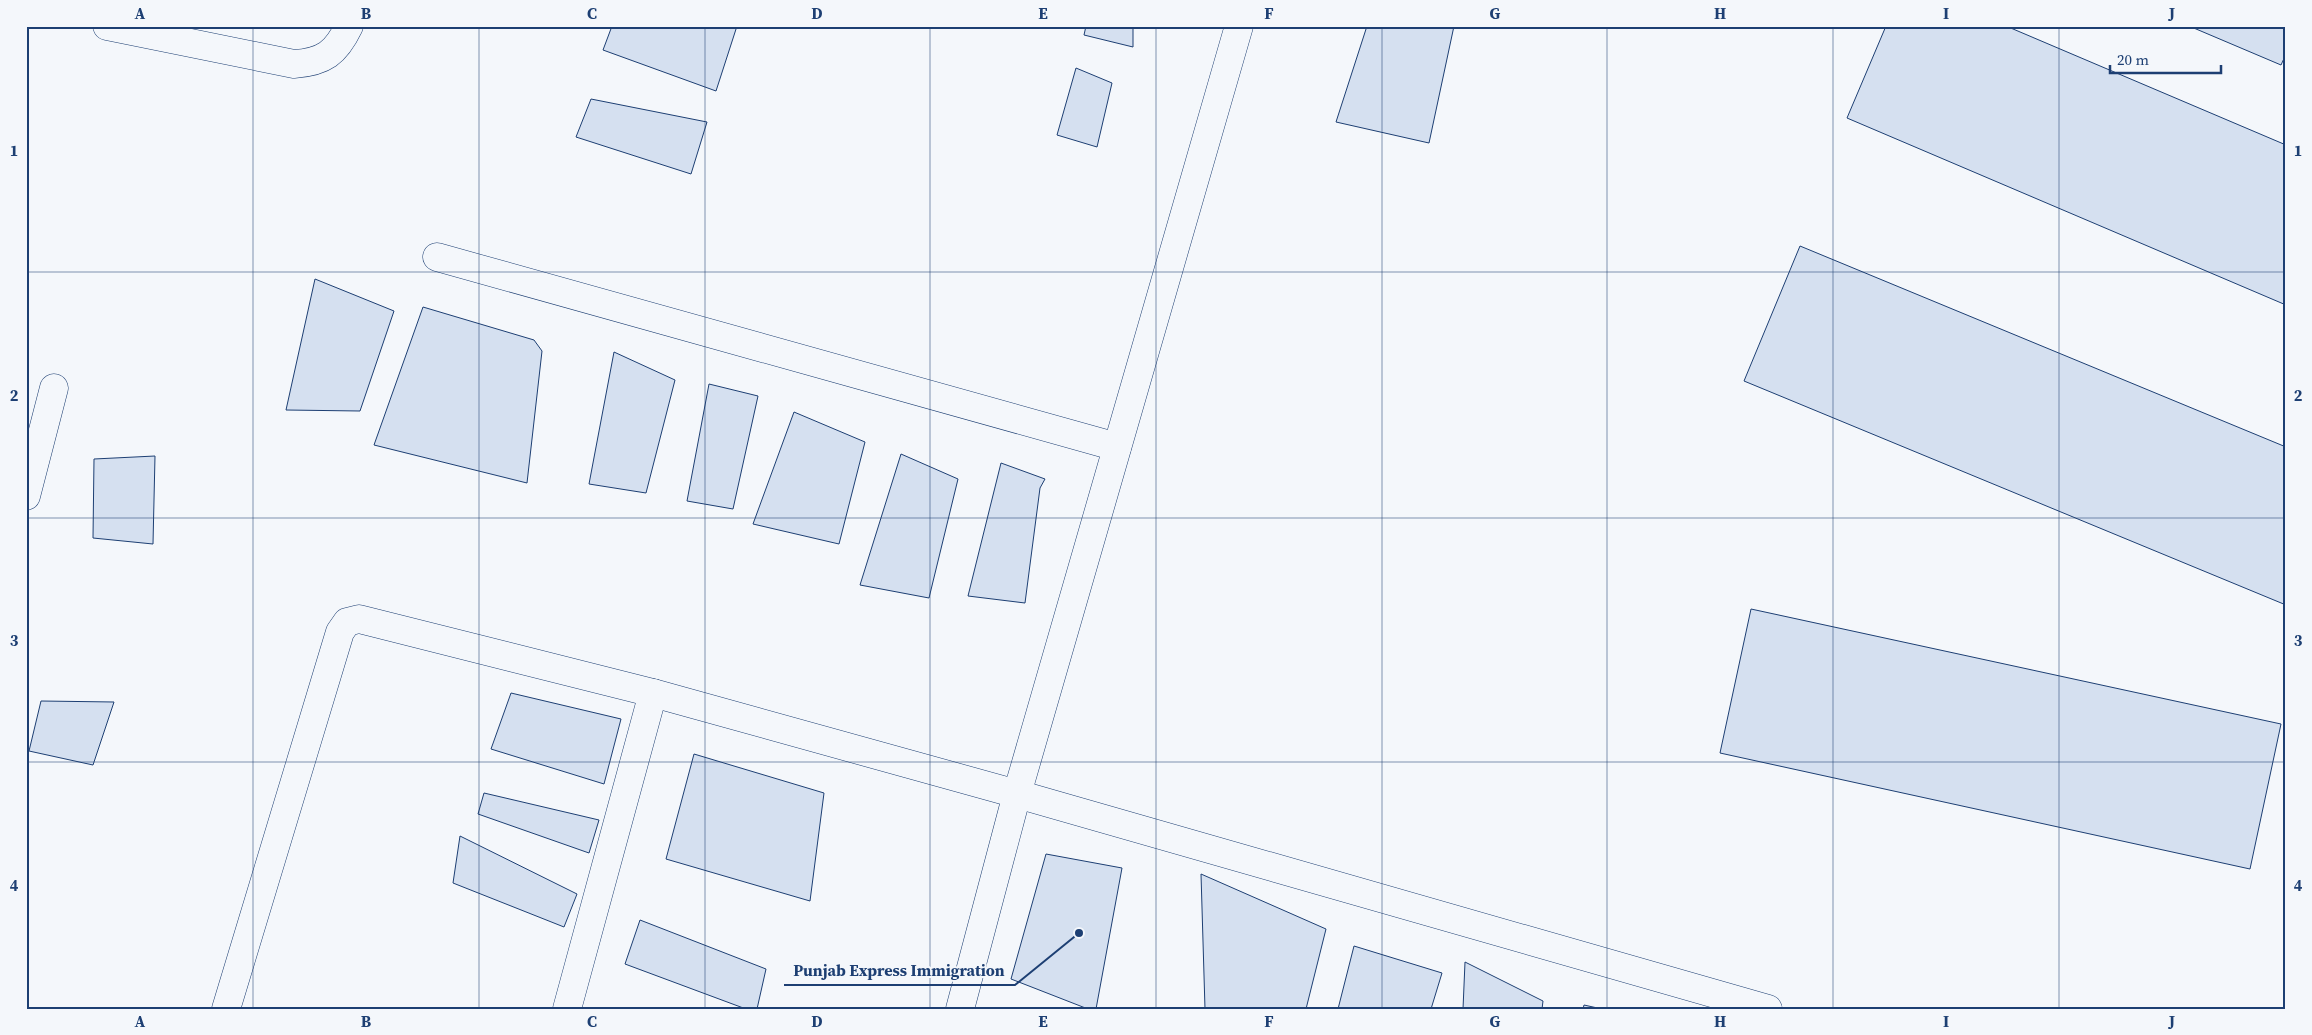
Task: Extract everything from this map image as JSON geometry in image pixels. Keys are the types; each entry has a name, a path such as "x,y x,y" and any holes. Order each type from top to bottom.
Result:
{"street":[{"path":"107,26 294,64 311,63 325,57 341,43 349,26"},
{"path":"960,1009 1017,794 1239,26"},
{"path":"437,257 1117,447"},
{"path":"26,496 54,388"},
{"path":"226,1009 340,632 348,622 359,619 653,693 1017,794 1768,1009"},
{"path":"567,1009 653,693"}],"building":[{"path":"612,26 737,26 716,91 603,50"},
{"path":"1086,26 1133,26 1133,47 1084,35"},
{"path":"1367,26 1454,26 1429,143 1336,122"},
{"path":"1886,26 2006,26 2286,145 2286,305 1847,118"},
{"path":"2189,26 2286,26 2286,54 2281,65"},
{"path":"1076,68 1112,83 1097,147 1057,135"},
{"path":"591,99 707,122 691,174 576,137"},
{"path":"1800,246 2286,447 2286,605 1744,381"},
{"path":"315,279 394,311 360,411 286,410"},
{"path":"423,307 534,340 542,351 527,483 374,445"},
{"path":"614,352 675,380 646,493 589,484"},
{"path":"709,384 758,396 733,509 687,501"},
{"path":"794,412 865,442 839,544 753,524"},
{"path":"901,454 958,479 929,598 860,585"},
{"path":"155,456 153,544 93,538 94,459"},
{"path":"1001,463 1045,479 1040,488 1025,603 968,596"},
{"path":"1751,609 2281,724 2250,869 1720,753"},
{"path":"511,693 621,719 604,784 491,749"},
{"path":"41,701 114,702 93,765 29,751"},
{"path":"694,754 824,793 810,901 666,859"},
{"path":"484,793 599,820 589,853 478,814"},
{"path":"460,836 577,894 564,927 453,883"},
{"path":"1046,854 1122,868 1096,1009 1088,1009 1011,979"},
{"path":"1201,874 1326,929 1306,1009 1205,1009"},
{"path":"640,920 766,969 757,1009 746,1009 625,964"},
{"path":"1354,946 1442,973 1431,1009 1338,1009"},
{"path":"1465,962 1543,1001 1542,1009 1463,1009"},
{"path":"1584,1005 1602,1009 1583,1009"}],"place":[{"name":"Punjab Express Immigration","path":"1079,933"}]}
